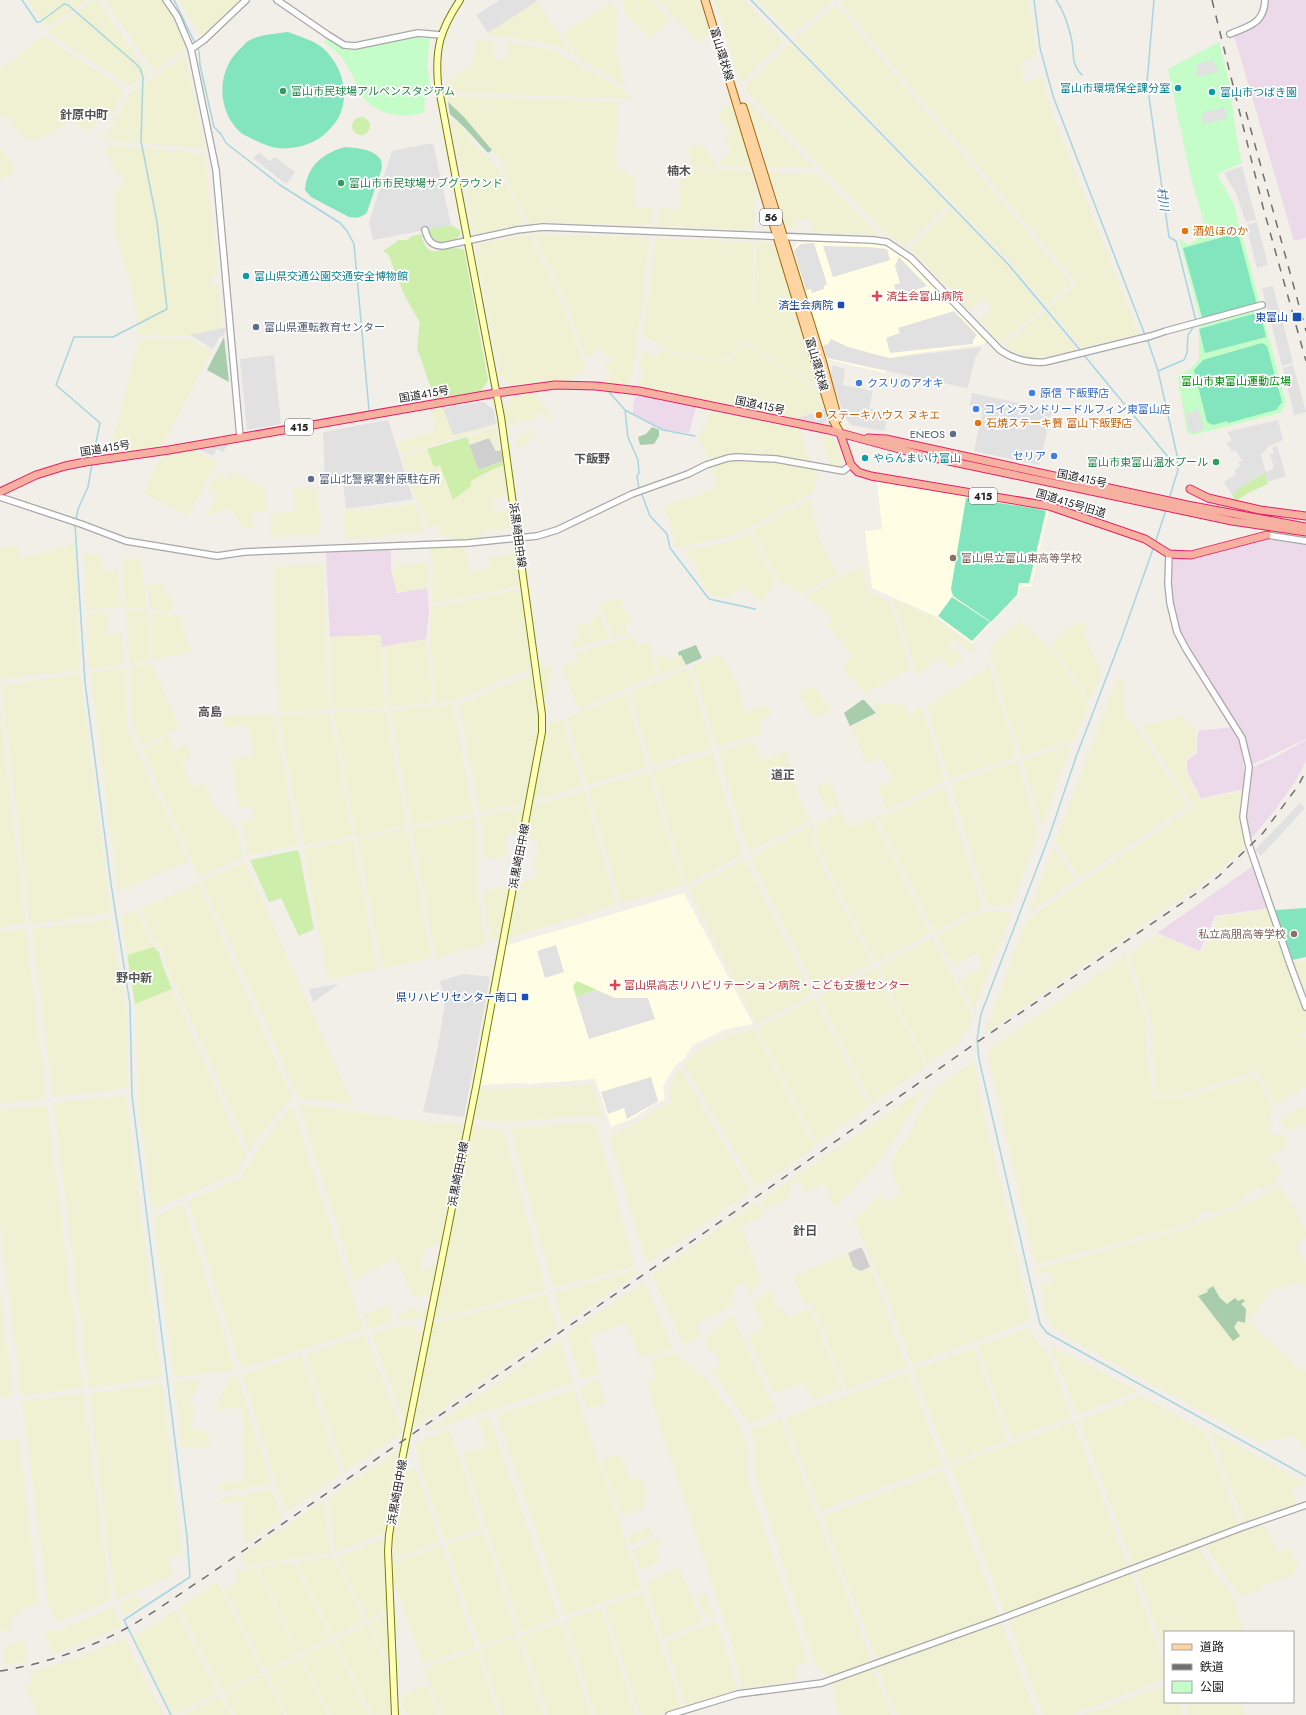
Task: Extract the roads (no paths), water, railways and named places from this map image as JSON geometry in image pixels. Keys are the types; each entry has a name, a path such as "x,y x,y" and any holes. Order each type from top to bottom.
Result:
{"highway":[{"name":"国道415号","path":"0,492 36,475 65,466 496,393 555,385 596,386 639,391 840,433 925,456 1161,502 1232,520 1306,527"},
{"path":"840,433 851,465"},
{"name":"国道415号旧道","path":"851,465 858,472 871,476 973,494 1036,502 1148,541 1169,554"},
{"path":"1190,489 1208,498 1260,510 1306,516"},
{"name":"国道415号","path":"1275,525 1306,532"},
{"path":"1169,554 1191,555 1267,534"}],"main road":[{"name":"浜黒崎田中線","path":"395,1715 388,1551 389,1535 401,1465 476,1087 542,732 541,701 496,393 438,84 436,64 441,35 450,15 460,0"},
{"name":"富山環状線","path":"705,0 822,360 840,433"},
{"name":"富山環状線","path":"710,0 781,237"}],"street":[{"path":"166,0 177,16 190,49 216,170 240,437"},
{"path":"190,49 204,40 246,0"},
{"path":"277,0 344,45 355,46 418,33 441,35"},
{"path":"1230,34 1254,24 1261,18 1265,10 1265,0"},
{"path":"425,230 430,243 436,246 443,246 517,230 542,227 873,240 887,242 911,258 1000,350 1017,360 1026,362 1045,362 1101,349 1262,305"},
{"path":"0,497 74,521 126,541 217,556 244,552 461,544 518,539 537,536 556,530 632,494 728,458 776,459 843,471 851,465"},
{"path":"1267,534 1306,541"},
{"path":"1169,554 1168,583 1173,622 1186,649 1242,738 1249,767 1243,817 1248,842 1306,1007"},
{"path":"669,1715 738,1694 822,1683 1003,1618 1243,1527 1306,1506"}],"waterway":[{"path":"22,0 37,22 40,22 64,4 68,5 135,63 140,68 143,77 141,141 157,222 167,309 113,337 74,337 56,385 100,423 93,458"},
{"path":"174,0 195,43"},
{"path":"751,0 1008,264 1081,351"},
{"path":"1034,0 1040,48 1053,96 1145,335"},
{"path":"1056,0 1067,22 1070,32 1074,62 1078,71 1082,75"},
{"name":"村川","path":"1154,0 1147,83 1169,237 1176,241 1196,321"},
{"path":"197,47 214,127 221,134 226,143 280,185 340,223 347,231 354,244 369,410"},
{"name":"村川","path":"1158,371 1184,360 1187,353 1188,335 1194,326"},
{"path":"1147,338 1158,371 1177,455 1178,470 1169,499"},
{"path":"1083,354 1178,469"},
{"path":"609,392 625,410 663,430 695,436"},
{"path":"625,410 628,437 638,460 639,473 637,476 639,489"},
{"path":"92,464 88,487 78,509 75,525 85,682 111,884 130,1004 132,1096 187,1537 190,1577 124,1620 171,1715"},
{"path":"641,492 650,516 667,534 670,548 709,599 755,609"},
{"path":"1155,543 1166,510"},
{"path":"1154,546 1123,634 1076,757 1050,834 981,1014 977,1040 979,1059 1040,1324 1047,1333 1306,1476"}],"railway":[{"path":"1212,0 1263,207 1306,361"},
{"path":"1246,112 1306,331"},
{"path":"0,1671 49,1660 97,1643 127,1628 157,1610 204,1578 756,1197 973,1045 1194,895 1219,876 1263,833 1298,786 1306,771"}],"place":[{"name":"富山市環境保全課分室","path":"1178,88"},
{"name":"富山市民球場アルペンスタジアム","path":"283,91"},
{"name":"富山市つばき園","path":"1212,92"},
{"name":"富山市市民球場サブグラウンド","path":"341,183"},
{"name":"酒処ほのか","path":"1185,231"},
{"name":"富山県交通公園交通安全博物館","path":"246,276"},
{"name":"済生会富山病院","path":"877,296"},
{"name":"済生会病院","path":"841,305"},
{"name":"東富山","path":"1297,317"},
{"name":"富山県運転教育センター","path":"256,327"},
{"name":"クスリのアオキ","path":"859,383"},
{"name":"原信 下飯野店","path":"1032,393"},
{"name":"コインランドリードルフィン東富山店","path":"976,409"},
{"name":"ステーキハウス ヌキエ","path":"819,415"},
{"name":"石焼ステーキ贅 富山下飯野店","path":"978,423"},
{"name":"ENEOS","path":"953,434"},
{"name":"セリア","path":"1054,456"},
{"name":"やらんまいけ富山","path":"865,458"},
{"name":"富山市東富山温水プール","path":"1216,462"},
{"name":"富山北警察署針原駐在所","path":"311,479"},
{"name":"富山県立富山東高等学校","path":"953,558"},
{"name":"私立高朋高等学校","path":"1294,934"},
{"name":"富山県高志リハビリテーション病院・こども支援センター","path":"615,985"},
{"name":"県リハビリセンター南口","path":"525,997"}],"district":[{"name":"針原中町","path":"84,115"},
{"name":"楠木","path":"679,171"},
{"name":"下飯野","path":"592,459"},
{"name":"高島","path":"210,712"},
{"name":"道正","path":"783,775"},
{"name":"野中新","path":"134,978"},
{"name":"針日","path":"805,1231"}],"park label":[{"name":"富山市東富山運動広場","path":"1236,381"}]}
